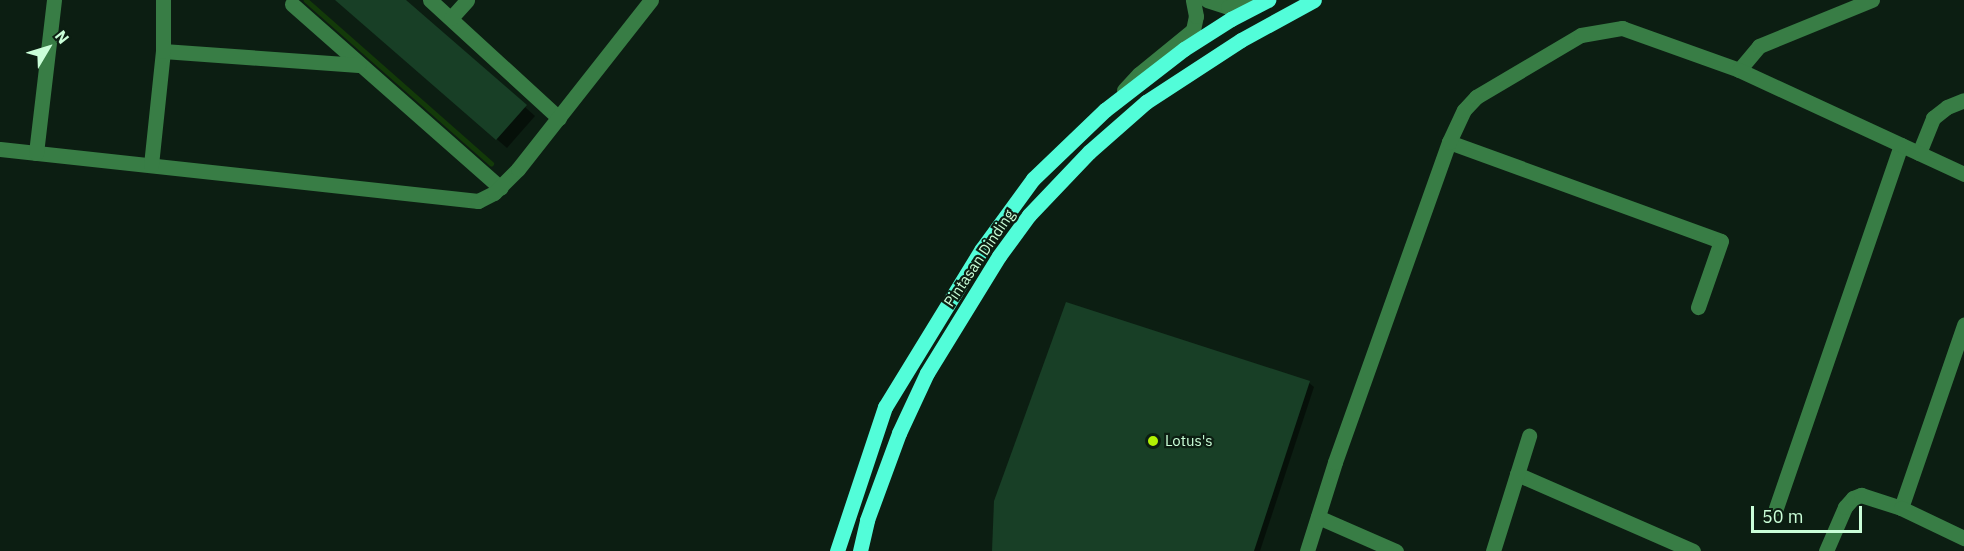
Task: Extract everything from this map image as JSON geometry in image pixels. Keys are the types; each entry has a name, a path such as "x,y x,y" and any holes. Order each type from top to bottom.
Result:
{"main road":[{"name":"Pintasan Dinding","path":"837,551 885,407 982,249 1033,179 1105,110 1184,49 1231,19 1268,0"},
{"name":"Pintasan Dinding","path":"860,551 867,520 898,433 927,373 999,256 1029,215 1089,152 1146,102 1241,40 1314,0"}],"street":[{"path":"36,153 54,0"},
{"path":"151,165 163,51 163,0"},
{"path":"430,0 559,118"},
{"path":"451,18 467,0"},
{"path":"0,149 467,200 486,198 501,188 651,0"},
{"path":"1105,110 1139,74 1193,30 1196,16 1193,0"},
{"path":"1207,0 1228,7 1257,0"},
{"path":"1739,70 1759,46 1872,0"},
{"path":"292,3 359,65 501,188"},
{"path":"1307,551 1449,142 1464,110 1476,97 1581,35 1622,28 1739,70 1964,174"},
{"path":"163,51 359,65"},
{"path":"1919,153 1933,118 1947,107 1964,100"},
{"path":"1449,142 1721,242 1698,307"},
{"path":"1776,508 1901,145"},
{"path":"1901,508 1964,325"},
{"path":"1493,551 1529,436"},
{"path":"1517,474 1693,551"},
{"path":"1826,551 1845,507 1853,498 1860,495 1901,508 1964,538"},
{"path":"1318,517 1396,551"}],"building":[{"path":"335,0 406,0 527,105 496,140"},
{"name":"Lotus's","path":"1066,302 1310,381 1254,551 992,551 994,501"}],"waterway":[{"path":"306,0 491,163"}],"place":[{"name":"Lotus's","path":"1153,441"}]}
